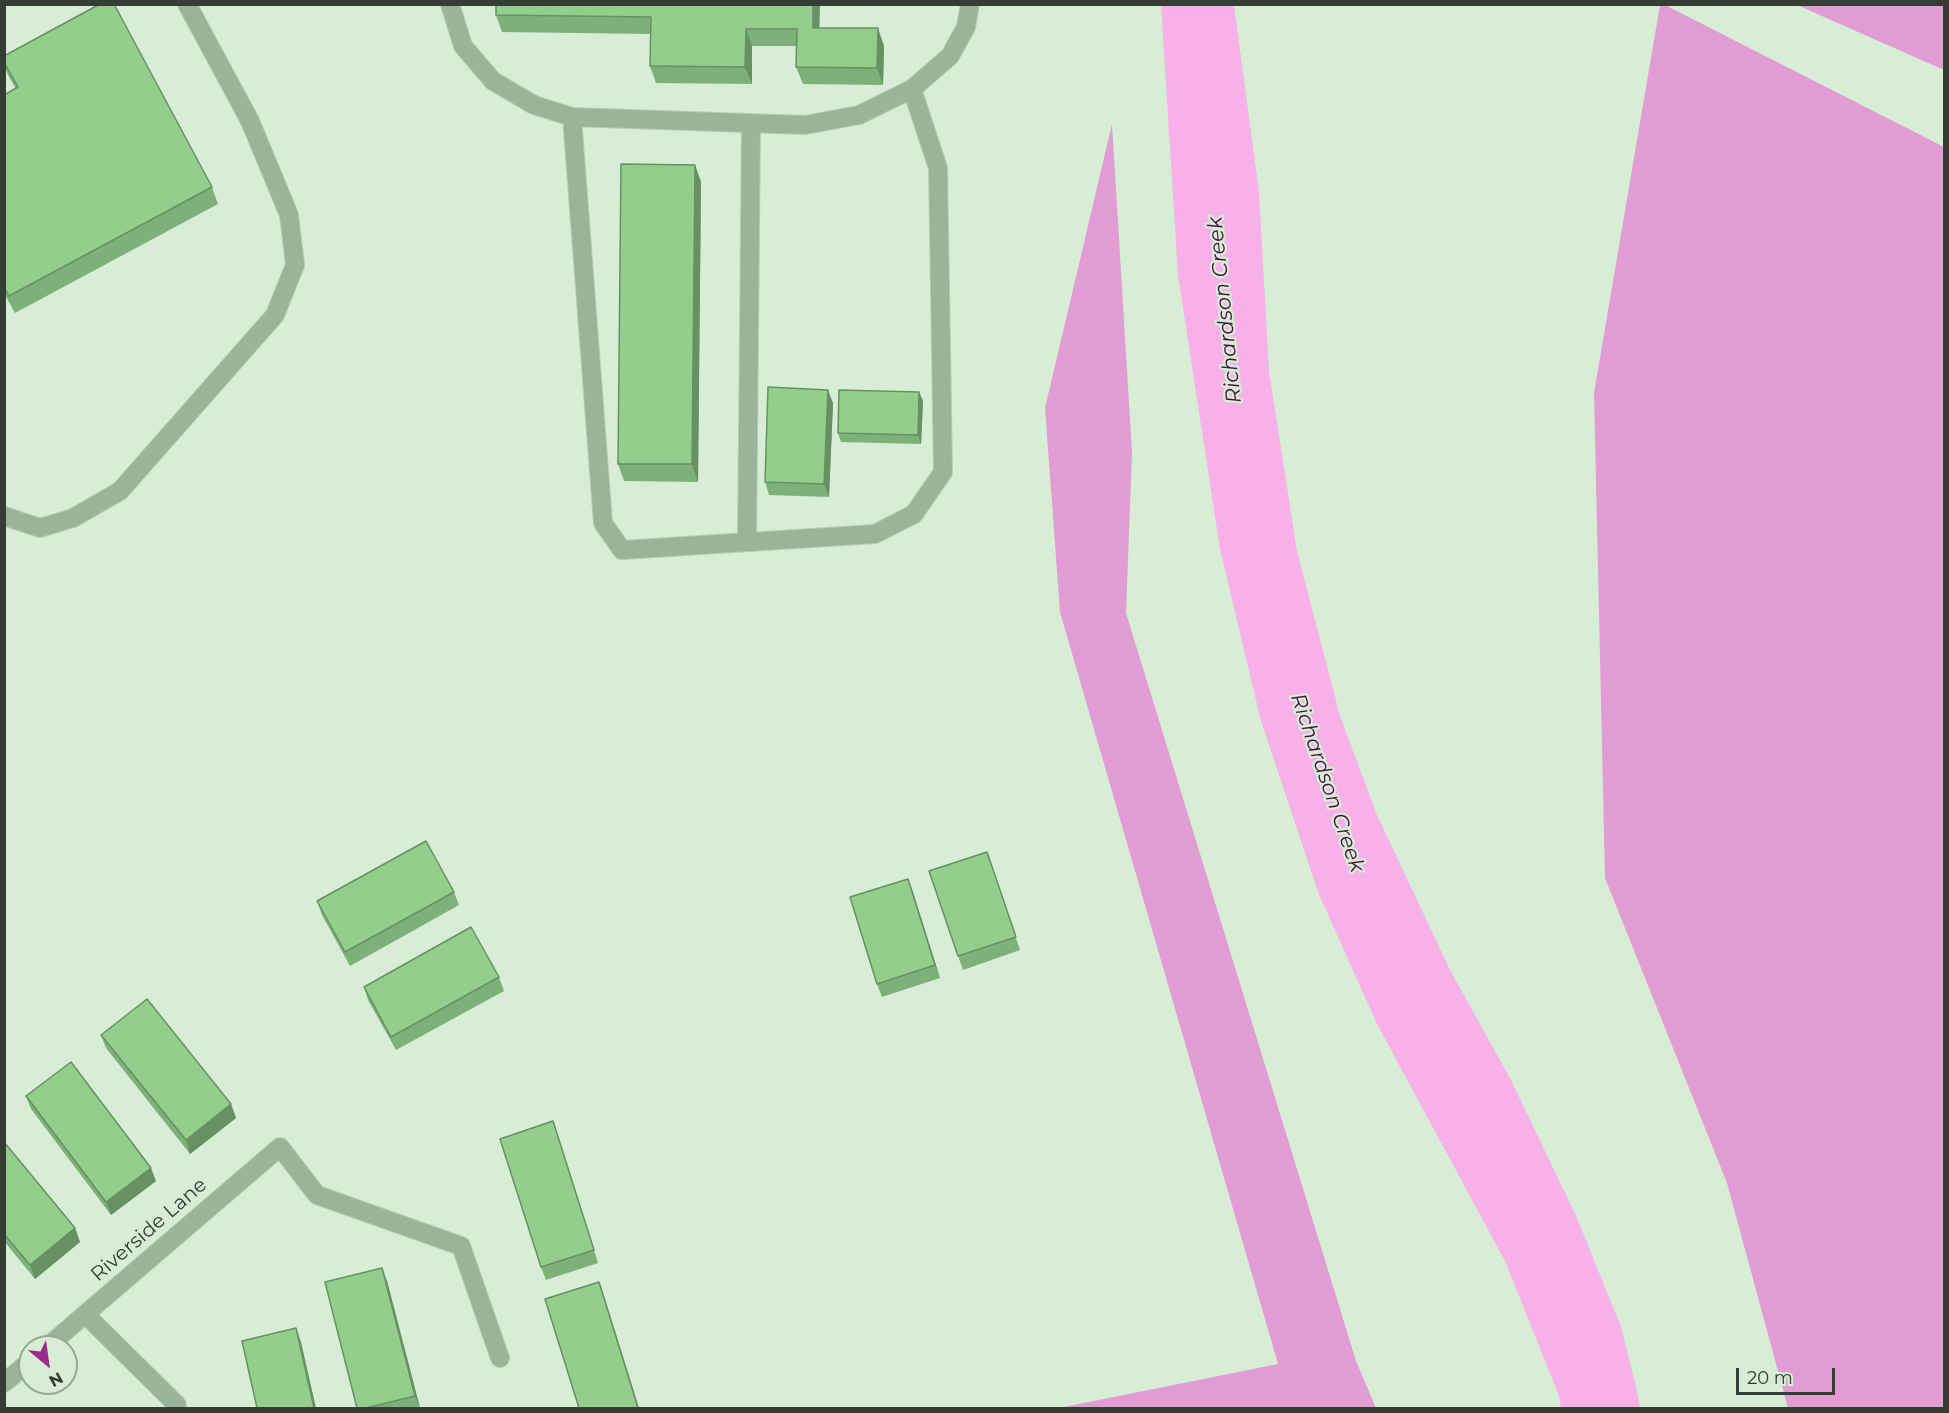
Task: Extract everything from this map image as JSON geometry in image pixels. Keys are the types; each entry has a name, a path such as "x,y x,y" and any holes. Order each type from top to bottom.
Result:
{"street":[{"path":"4,516 40,528 73,518 120,491 275,315 295,265 289,215 250,121 187,4"},
{"path":"450,4 463,46 492,81 534,105 572,117 805,125 859,114 912,89 950,56 966,27 970,4"},
{"path":"572,117 603,523 622,550 875,534 914,514 943,472 938,168 912,89"},
{"path":"747,542 752,123"},
{"name":"Riverside Lane","path":"61,1335 280,1147 317,1195 461,1246 500,1358"},
{"path":"86,1314 177,1405"},
{"path":"4,1383 18,1371"}],"shaded area":[{"path":"1660,5 1665,5 1944,147 1944,1408 1788,1408 1727,1183 1605,878 1594,393"},
{"path":"1797,5 1944,5 1944,70"},
{"path":"1112,124 1132,452 1126,613 1356,1361 1376,1408 1059,1408 1278,1364 1060,612 1045,408"}],"water":[{"name":"Richardson Creek","path":"1161,5 1234,5 1259,192 1269,371 1297,551 1340,716 1377,815 1450,970 1511,1080 1577,1218 1621,1327 1640,1408 1561,1408 1559,1396 1505,1261 1377,1024 1318,892 1261,721 1220,549 1178,275"}],"building":[{"path":"100,4 114,4 212,187 9,296 4,287 4,95 18,87 4,62 4,56"},
{"path":"496,4 813,4 813,28 878,28 877,68 796,67 797,29 746,29 745,67 650,66 651,17 496,15"},
{"path":"621,164 695,165 692,464 618,464"},
{"path":"768,387 828,390 824,484 765,482"},
{"path":"839,390 919,392 918,435 838,433"},
{"path":"426,841 454,892 345,952 317,901"},
{"path":"987,852 1016,937 958,956 929,871"},
{"path":"908,879 935,965 877,984 850,897"},
{"path":"471,927 499,977 391,1037 364,987"},
{"path":"147,999 231,1104 186,1140 101,1035"},
{"path":"71,1062 151,1168 106,1202 26,1096"},
{"path":"553,1121 594,1250 541,1267 500,1139"},
{"path":"4,1142 75,1228 30,1265 4,1234"},
{"path":"382,1268 415,1396 366,1408 357,1408 325,1282"},
{"path":"599,1282 638,1408 579,1408 545,1299"},
{"path":"296,1328 314,1408 257,1408 242,1341"}]}
